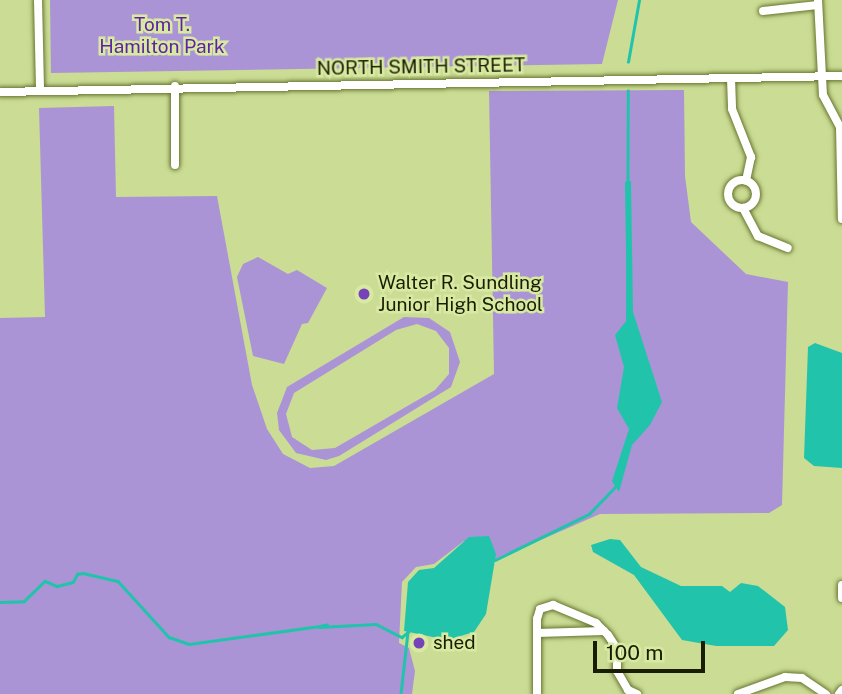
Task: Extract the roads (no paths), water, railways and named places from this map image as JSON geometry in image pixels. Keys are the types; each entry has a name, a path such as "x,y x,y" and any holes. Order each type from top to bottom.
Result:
{"street":[{"path":"38,0 40,91"},
{"path":"763,11 818,3 822,95 840,127 842,219"},
{"name":"NORTH SMITH STREET","path":"0,92 176,86 842,76"},
{"path":"731,78 732,109 751,157 746,180 757,196 743,208"},
{"path":"176,86 176,164"},
{"path":"746,180 735,182 728,195 735,206 743,208 758,236 788,248"},
{"path":"842,585 842,598"},
{"path":"537,694 537,633 540,609 553,605 604,631 617,649 617,671 628,690 637,694"},
{"path":"537,633 604,631"},
{"path":"738,694 785,677 811,682 826,694"},
{"path":"839,694 842,690"}],"water":[{"path":"631,181 633,312 662,402 650,425 632,445 619,492 612,481 629,429 617,408 624,367 615,335 627,320 625,182"},
{"path":"815,343 842,353 842,468 814,466 804,458 808,347"},
{"path":"489,536 496,554 486,614 474,632 447,640 404,631 408,582 419,570 434,568 469,537"},
{"path":"610,539 620,540 641,567 681,586 722,586 730,592 741,583 758,586 785,607 788,630 774,646 716,646 682,640 634,575 593,552 591,545"}],"waterway":[{"path":"628,62 639,0"},
{"path":"627,321 628,91"},
{"path":"495,560 589,514 616,486"},
{"path":"0,602 24,601 45,581 57,586 73,582 77,574 83,573 118,581 169,637 189,644 327,625 319,627 376,624 402,637 408,632 401,694"}],"place":[{"name":"Walter R. Sundling Junior High School","path":"364,294"},
{"name":"shed","path":"419,643"}],"park label":[{"name":"Tom T. Hamilton Park","path":"162,36"}]}
